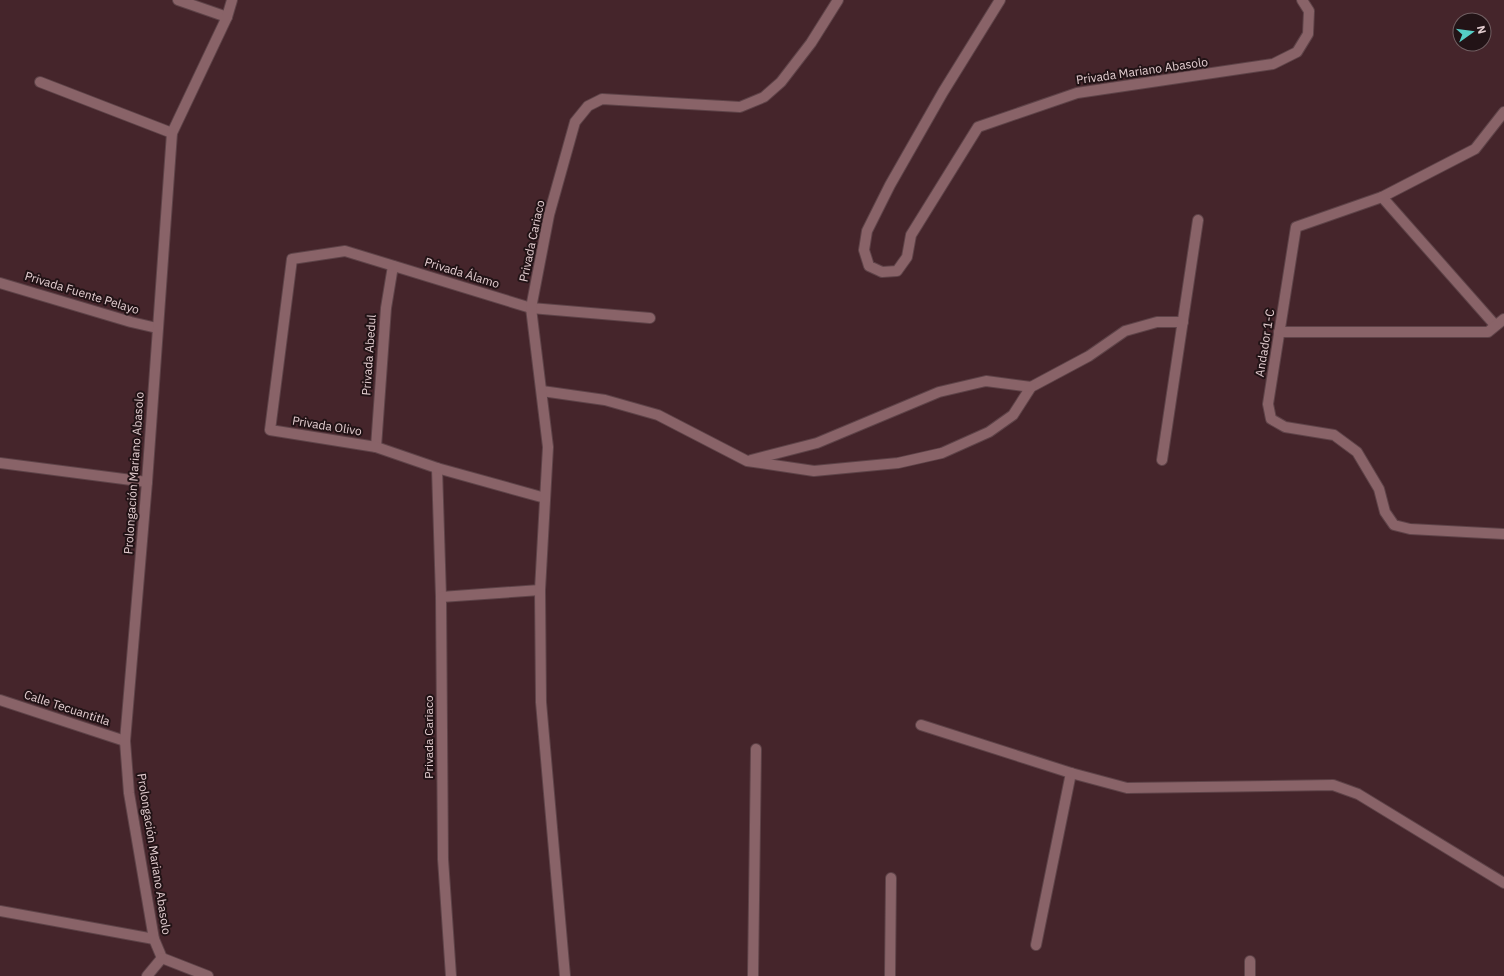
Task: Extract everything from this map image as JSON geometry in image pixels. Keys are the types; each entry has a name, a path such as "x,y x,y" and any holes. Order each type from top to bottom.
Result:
{"street":[{"path":"178,0 227,17"},
{"name":"Prolongación Mariano Abasolo","path":"162,958 154,939 129,793 125,741 147,482 172,133 227,17 232,0"},
{"name":"Privada Cariaco","path":"565,976 541,702 540,590 548,447 531,308 549,215 575,122 588,106 602,99 740,108 764,97 781,82 811,43 838,0"},
{"name":"Privada Mariano Abasolo","path":"1000,0 943,92 890,185 867,231 864,250 869,266 882,272 897,271 907,257 911,235 978,127 1077,93 1273,64 1298,52 1308,34 1309,11 1302,0"},
{"path":"40,82 172,133"},
{"name":"Andador 1-C","path":"1504,112 1475,149 1382,197 1296,227 1268,404 1271,419 1285,427 1334,435 1357,452 1379,489 1384,512 1394,525 1410,529 1504,534"},
{"path":"1382,197 1495,325"},
{"path":"1162,460 1198,220"},
{"name":"Privada Álamo","path":"292,260 345,251 531,308 650,318"},
{"name":"Privada Olivo","path":"292,260 270,430 376,447 437,468 545,498"},
{"name":"Privada Abedul","path":"376,447 386,308 393,266"},
{"name":"Privada Fuente Pelayo","path":"0,282 131,322 157,328"},
{"path":"1280,332 1488,332 1504,319"},
{"path":"542,391 605,400 658,415 747,461 814,471 898,463 942,453 989,432 1013,415 1031,387 1089,356 1125,331 1157,322 1183,322"},
{"path":"747,461 817,443 939,392 986,381 1031,387"},
{"path":"0,463 147,482"},
{"name":"Privada Cariaco","path":"437,468 441,597 442,859 451,976"},
{"path":"441,597 540,590"},
{"name":"Calle Tecuantitla","path":"0,700 125,741"},
{"path":"921,725 1071,773 1127,788 1333,785 1358,794 1504,883"},
{"path":"753,976 756,749"},
{"path":"1036,945 1071,773"},
{"path":"890,976 892,878"},
{"path":"0,911 154,939"},
{"path":"147,976 162,958 208,976"},
{"path":"1250,961 1250,976"}]}
